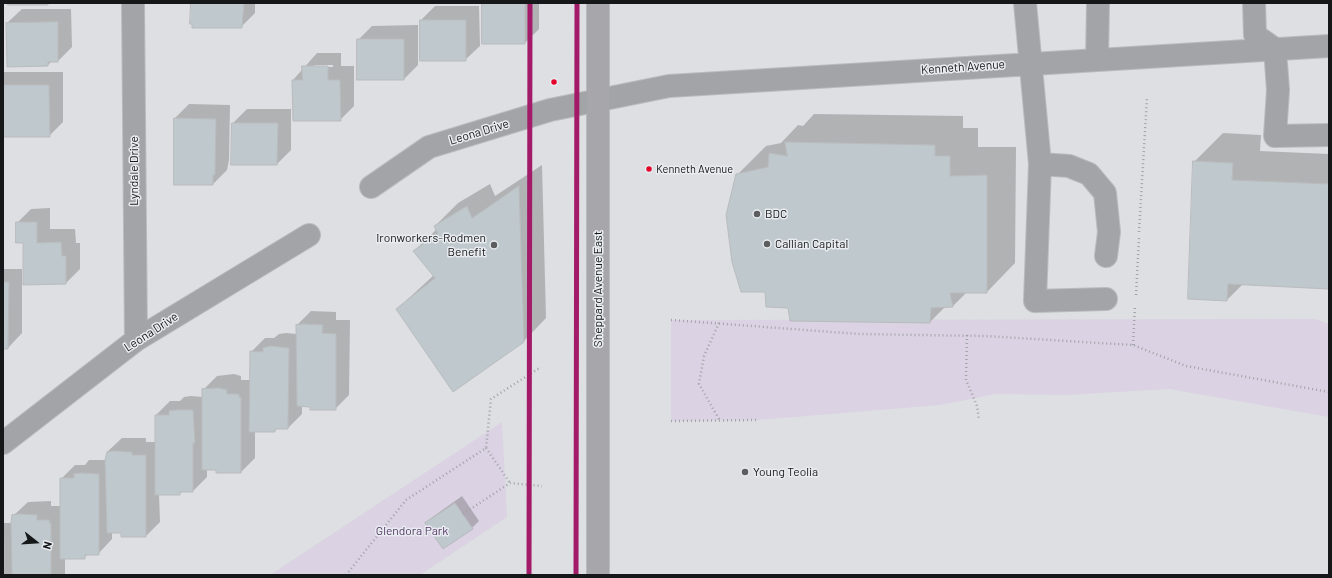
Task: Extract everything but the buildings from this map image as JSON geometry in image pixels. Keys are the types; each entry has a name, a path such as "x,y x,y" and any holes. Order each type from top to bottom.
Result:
{"main road":[{"name":"Sheppard Avenue East","path":"598,3 598,575"}],"street":[{"name":"Lyndale Drive","path":"133,3 136,340"},
{"path":"1025,3 1029,63 1040,164 1035,301 1106,300"},
{"path":"1097,59 1098,3"},
{"path":"1254,3 1255,35 1275,49 1278,90 1275,136 1329,135"},
{"name":"Kenneth Avenue","path":"598,100 682,85 1329,46"},
{"name":"Leona Drive","path":"371,187 429,147 550,110 598,100"},
{"path":"1040,164 1069,166 1089,174 1106,193 1109,232 1106,256"},
{"name":"Leona Drive","path":"3,443 136,340 309,236"}],"path":[{"path":"1136,298 1147,98"},
{"path":"1133,346 1135,306"},
{"path":"671,320 859,334 967,335 1133,346 1186,366 1329,392"},
{"path":"719,323 704,356 699,384 720,421"},
{"path":"967,335 966,380 977,406 979,420"},
{"path":"510,483 486,448 492,399 542,367"},
{"path":"671,421 758,420"},
{"path":"346,575 406,500 486,448"},
{"path":"463,514 510,483 542,486"}],"green space":[{"path":"1315,319 1329,324 1329,417 1169,389 1065,395 996,394 940,405 758,420 671,421 671,320"},
{"name":"Glendora Park","path":"502,422 507,517 420,575 270,575"}],"transit line":[{"path":"529,575 530,3"},
{"path":"576,575 577,3"}],"place":[{"name":"Kenneth Avenue","path":"649,169"},
{"name":"BDC","path":"757,214"},
{"name":"Callian Capital","path":"767,244"},
{"name":"Ironworkers-Rodmen Benefit","path":"494,245"},
{"name":"Young Teolia","path":"745,472"}]}
